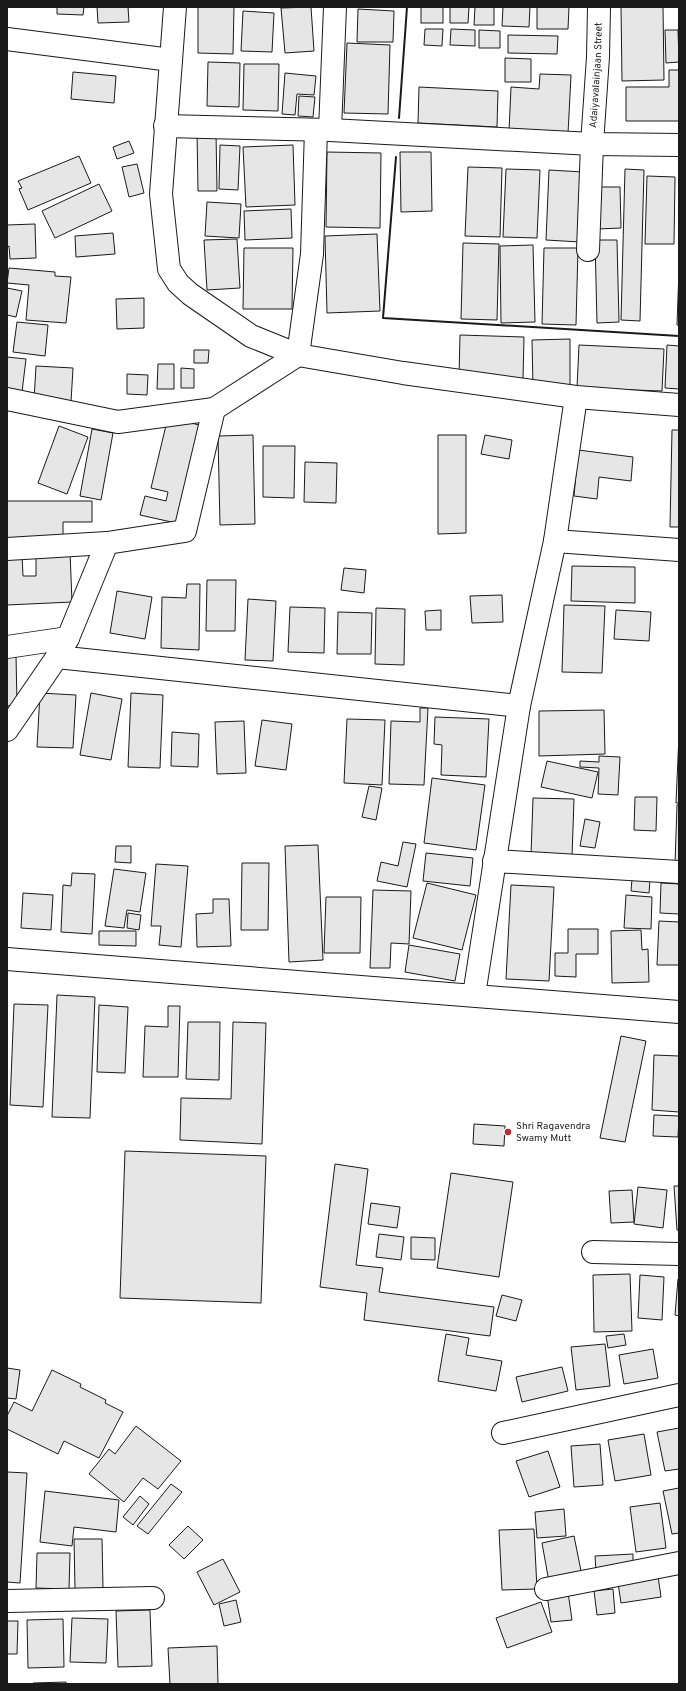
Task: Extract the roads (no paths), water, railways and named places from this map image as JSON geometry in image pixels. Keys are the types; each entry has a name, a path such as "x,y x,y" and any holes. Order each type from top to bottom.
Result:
{"street":[{"path":"175,7 161,194 169,269 178,284 190,294 252,336 298,355 404,373 576,397 679,405"},
{"path":"7,399 118,422 214,409 298,355 312,254 335,7"},
{"name":"Adaiyavalainjaan Street","path":"588,250 592,144 598,57 599,7"},
{"path":"7,39 171,60"},
{"path":"165,126 323,130 592,144 679,145"},
{"path":"474,995 519,706 555,541 576,397"},
{"path":"7,549 107,543 184,531 214,409"},
{"path":"555,541 679,550"},
{"path":"7,730 57,657 68,638 107,543"},
{"path":"7,647 68,638"},
{"path":"57,657 519,706"},
{"path":"494,861 679,872"},
{"path":"7,959 255,980 474,995 679,1012"},
{"path":"593,1252 679,1254"},
{"path":"503,1433 679,1395"},
{"path":"546,1589 679,1563"},
{"path":"7,1601 153,1598"}],"place":[{"name":"Shri Ragavendra Swamy Mutt","path":"508,1132"}]}
